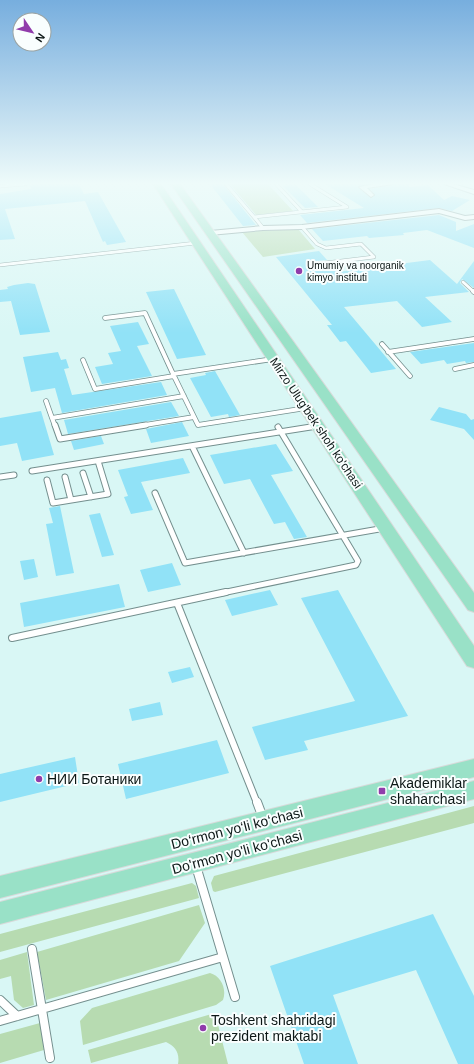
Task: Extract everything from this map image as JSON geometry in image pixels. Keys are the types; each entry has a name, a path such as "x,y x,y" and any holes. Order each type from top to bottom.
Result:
{"main road":[{"name":"Mirzo Ulug'bek shoh ko'chasi","path":"190,234 474,661"},
{"name":"Mirzo Ulug'bek shoh ko'chasi","path":"210,234 474,606"},
{"path":"196,243 212,237"},
{"name":"Do‘rmon yo‘li ko‘chasi","path":"0,887 264,821 468,767"},
{"name":"Do'rmon yo'li ko'chasi","path":"0,913 474,790"}],"street":[{"path":"212,237 231,234"}],"lane":[{"path":"308,234 318,244 326,248 361,244 374,256 316,264"},
{"path":"0,265 196,243"},
{"path":"463,282 474,292"},
{"path":"105,318 145,313 198,425 306,408"},
{"path":"388,352 474,339"},
{"path":"382,344 410,376"},
{"path":"83,360 95,389 273,359"},
{"path":"455,369 474,365"},
{"path":"52,418 184,396"},
{"path":"46,401 60,440 194,417"},
{"path":"32,471 318,425"},
{"path":"12,638 356,565 358,561 278,428"},
{"path":"192,446 244,553"},
{"path":"47,480 53,504 108,494 98,461"},
{"path":"83,473 90,497"},
{"path":"0,477 14,475"},
{"path":"65,477 71,500"},
{"path":"155,493 185,563 386,528"},
{"path":"177,603 264,821"},
{"path":"195,863 235,997"},
{"path":"32,949 50,1058"},
{"path":"0,1021 223,957"},
{"path":"0,1000 17,1016"}],"green space":[{"path":"243,234 302,234 315,249 263,257"},
{"path":"474,806 474,823 215,892 213,891 211,883 214,876"},
{"path":"192,883 196,886 199,898 0,952 0,934"},
{"path":"199,905 205,923 179,961 46,1000 37,952"},
{"path":"27,952 34,1005 23,1008 14,1000 11,976 0,979 0,960"},
{"path":"210,973 220,980 224,987 223,1000 216,1005 83,1045 80,1021 92,1008"},
{"path":"215,1013 228,1064 178,1064 176,1050 166,1042 91,1063 88,1050"},
{"path":"40,1023 44,1050 0,1063 0,1034"}],"building":[{"path":"0,234 13,234 15,239 0,240"},
{"path":"99,234 121,234 126,242 107,245 105,241 103,242"},
{"path":"316,234 403,234 404,235 369,238 367,236 323,241"},
{"path":"437,234 474,234 474,248"},
{"path":"319,251 327,260 315,261 314,266 331,265 337,272 430,260 457,284 474,261 474,288 462,279 460,283 469,292 425,297 452,322 422,327 397,301 344,307 396,369 371,373 346,341 340,342 327,325 332,325 276,257"},
{"path":"28,283 35,284 50,332 20,335 11,301 0,302 0,290 8,289 7,287 14,285"},
{"path":"174,289 206,355 177,359 146,292"},
{"path":"138,322 149,344 137,346 152,376 102,384 95,367 113,364 108,353 121,351 110,326"},
{"path":"474,343 474,362 466,363 465,361 447,364 444,360 421,364 410,352"},
{"path":"58,352 61,360 66,359 69,368 64,369 72,395 161,382 167,395 62,413 55,388 31,392 23,357"},
{"path":"215,371 240,415 229,417 228,414 211,417 190,378 206,375 205,373"},
{"path":"171,402 179,416 68,434 64,420"},
{"path":"439,407 466,414 471,420 474,419 474,440 464,429 430,420"},
{"path":"41,411 54,455 22,461 17,443 0,446 0,418"},
{"path":"182,422 189,436 151,443 146,429"},
{"path":"101,436 104,444 74,450 71,441"},
{"path":"276,444 293,471 271,475 307,537 294,539 285,522 274,524 250,479 224,484 210,455"},
{"path":"183,458 190,473 141,482 153,510 131,514 124,497 128,496 118,470"},
{"path":"60,506 74,573 56,576 46,524 53,523 49,508"},
{"path":"100,513 114,555 102,557 89,515"},
{"path":"34,559 38,577 24,580 20,561"},
{"path":"172,563 181,585 148,592 140,570"},
{"path":"119,584 125,607 24,627 20,603"},
{"path":"270,590 278,605 232,616 225,600"},
{"path":"338,590 408,716 304,741 308,750 265,760 252,727 355,701 301,598"},
{"path":"190,667 194,677 172,683 168,672"},
{"path":"160,702 163,715 132,721 129,709"},
{"path":"217,740 229,773 126,799 118,764"},
{"name":"НИИ Ботаники","path":"75,757 79,783 0,802 0,774"},
{"path":"433,914 474,996 474,1064 458,1064 416,970 333,995 358,1064 304,1064 270,966"}],"place":[{"name":"Umumiy va noorganik kimyo instituti","path":"299,271"},
{"name":"НИИ Ботаники","path":"39,779"},
{"name":"Akademiklar shaharchasi","path":"382,791"},
{"name":"Toshkent shahridagi prezident maktabi","path":"203,1028"}]}
